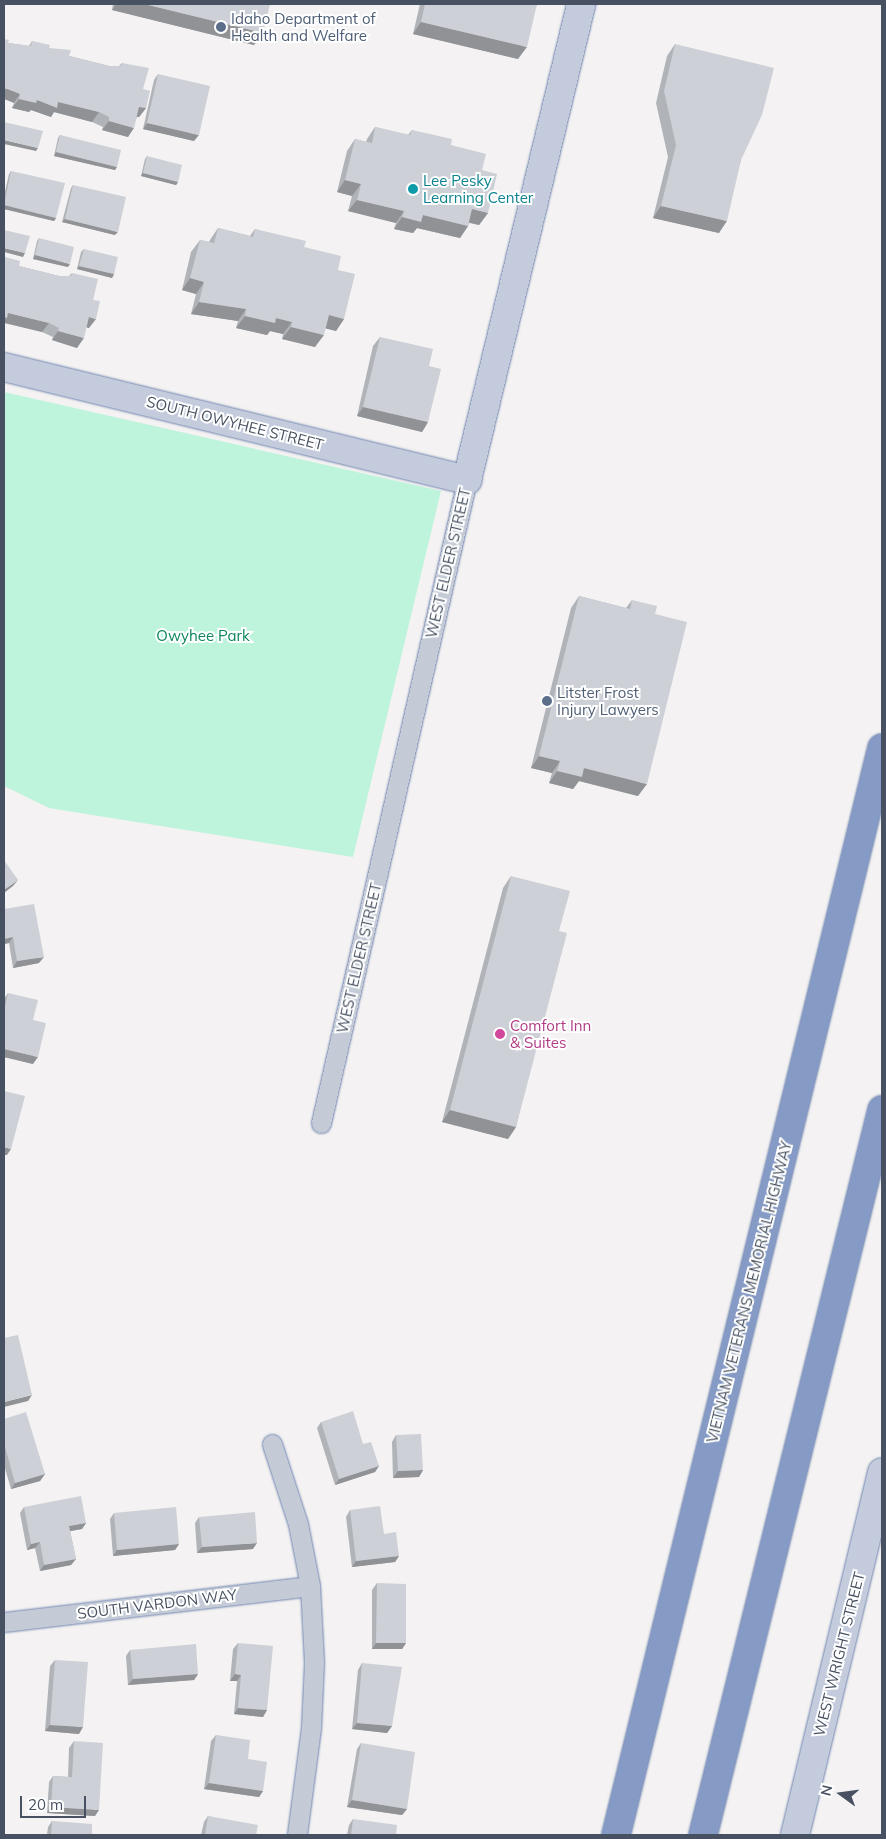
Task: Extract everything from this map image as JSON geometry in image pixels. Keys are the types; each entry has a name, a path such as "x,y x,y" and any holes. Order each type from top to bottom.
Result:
{"highway":[{"name":"VIETNAM VETERANS MEMORIAL HIGHWAY","path":"616,1835 882,748"},
{"path":"703,1835 882,1110"}],"street":[{"name":"WEST ELDER STREET","path":"321,1123 467,480 581,4"},
{"name":"SOUTH OWYHEE STREET","path":"4,367 467,480"},
{"path":"272,1444 298,1524 310,1586 314,1662 311,1728 297,1835"},
{"name":"WEST WRIGHT STREET","path":"795,1835 882,1472"},
{"name":"SOUTH VARDON WAY","path":"4,1622 310,1586"}],"green space":[{"name":"Owyhee Park","path":"4,392 441,491 353,857 49,808 4,786"}],"building":[{"path":"144,4 270,4 263,33"},
{"path":"425,4 537,4 527,47 421,22"},
{"path":"4,39 9,40 8,43 31,46 32,41 50,45 49,48 71,50 69,56 109,66 121,66 122,63 149,68 143,89 150,91 146,108 139,107 134,128 109,121 109,117 99,112 58,102 57,108 37,100 36,103 19,99 20,94 4,88"},
{"path":"675,44 774,68 762,115 741,160 727,221 661,206 676,145 664,91"},
{"path":"158,74 210,86 199,135 147,123"},
{"path":"4,122 43,131 38,148 4,140"},
{"name":"Lee Pesky Learning Center","path":"375,127 410,135 412,130 452,139 451,145 486,154 482,170 497,174 488,213 472,209 468,226 423,215 421,222 402,217 404,211 357,200 361,184 345,180 355,139 372,143"},
{"path":"60,135 121,150 117,167 56,152"},
{"path":"147,156 182,165 178,182 143,173"},
{"path":"11,171 65,183 56,218 4,205"},
{"path":"73,185 126,197 118,232 65,219"},
{"path":"218,228 253,237 255,229 306,241 304,247 341,256 338,270 355,274 344,319 329,315 324,335 291,327 292,322 276,318 275,323 245,316 246,309 199,302 204,282 190,278 200,240 214,243"},
{"path":"4,230 30,236 25,253 4,248"},
{"path":"39,238 74,247 70,264 35,255"},
{"path":"84,249 118,257 114,274 79,266"},
{"path":"5,257 20,261 19,266 59,276 71,276 72,273 98,279 93,300 100,301 96,319 89,317 84,338 58,331 59,328 49,323 8,313 7,318 4,317"},
{"path":"380,337 433,349 429,366 441,369 428,422 363,407"},
{"path":"579,596 630,609 632,600 657,606 655,614 687,622 647,784 584,768 582,777 557,771 560,761 539,756"},
{"path":"4,860 18,880 5,889 4,887"},
{"name":"Comfort Inn & Suites","path":"511,876 570,891 559,931 567,933 516,1127 450,1110"},
{"path":"34,904 44,957 17,961 13,937 4,939 4,909"},
{"path":"8,993 38,1000 33,1020 46,1023 38,1057 4,1049 4,1011"},
{"path":"4,1091 25,1096 11,1149 4,1147"},
{"path":"18,1335 32,1395 4,1402 4,1338"},
{"path":"353,1411 363,1444 371,1442 379,1466 339,1479 321,1422"},
{"path":"26,1412 45,1474 15,1483 4,1443 4,1419"},
{"path":"421,1434 423,1470 398,1471 396,1435"},
{"path":"81,1496 86,1523 69,1526 76,1559 44,1565 40,1542 31,1544 24,1507"},
{"path":"380,1506 384,1534 396,1532 399,1556 356,1561 350,1510"},
{"path":"176,1507 179,1544 117,1550 114,1513"},
{"path":"255,1512 257,1543 202,1547 199,1517"},
{"path":"377,1583 406,1584 406,1643 376,1643"},
{"path":"238,1643 273,1646 267,1710 238,1708 241,1675 235,1674"},
{"path":"196,1644 198,1674 133,1679 130,1650"},
{"path":"55,1660 88,1662 83,1727 50,1725"},
{"path":"362,1663 402,1667 392,1726 357,1723"},
{"path":"216,1735 250,1740 248,1759 267,1762 263,1791 209,1783"},
{"path":"74,1741 103,1743 99,1810 51,1807 53,1776 72,1777"},
{"path":"361,1743 415,1752 407,1809 352,1800"},
{"path":"208,1816 258,1825 256,1835 205,1835"},
{"path":"353,1819 397,1825 396,1835 351,1835"},
{"path":"52,1821 92,1824 92,1835 51,1835"}],"place":[{"name":"Idaho Department of Health and Welfare","path":"221,27"},
{"name":"Lee Pesky Learning Center","path":"413,189"},
{"name":"Litster Frost Injury Lawyers","path":"547,701"},
{"name":"Comfort Inn & Suites","path":"500,1034"}]}
